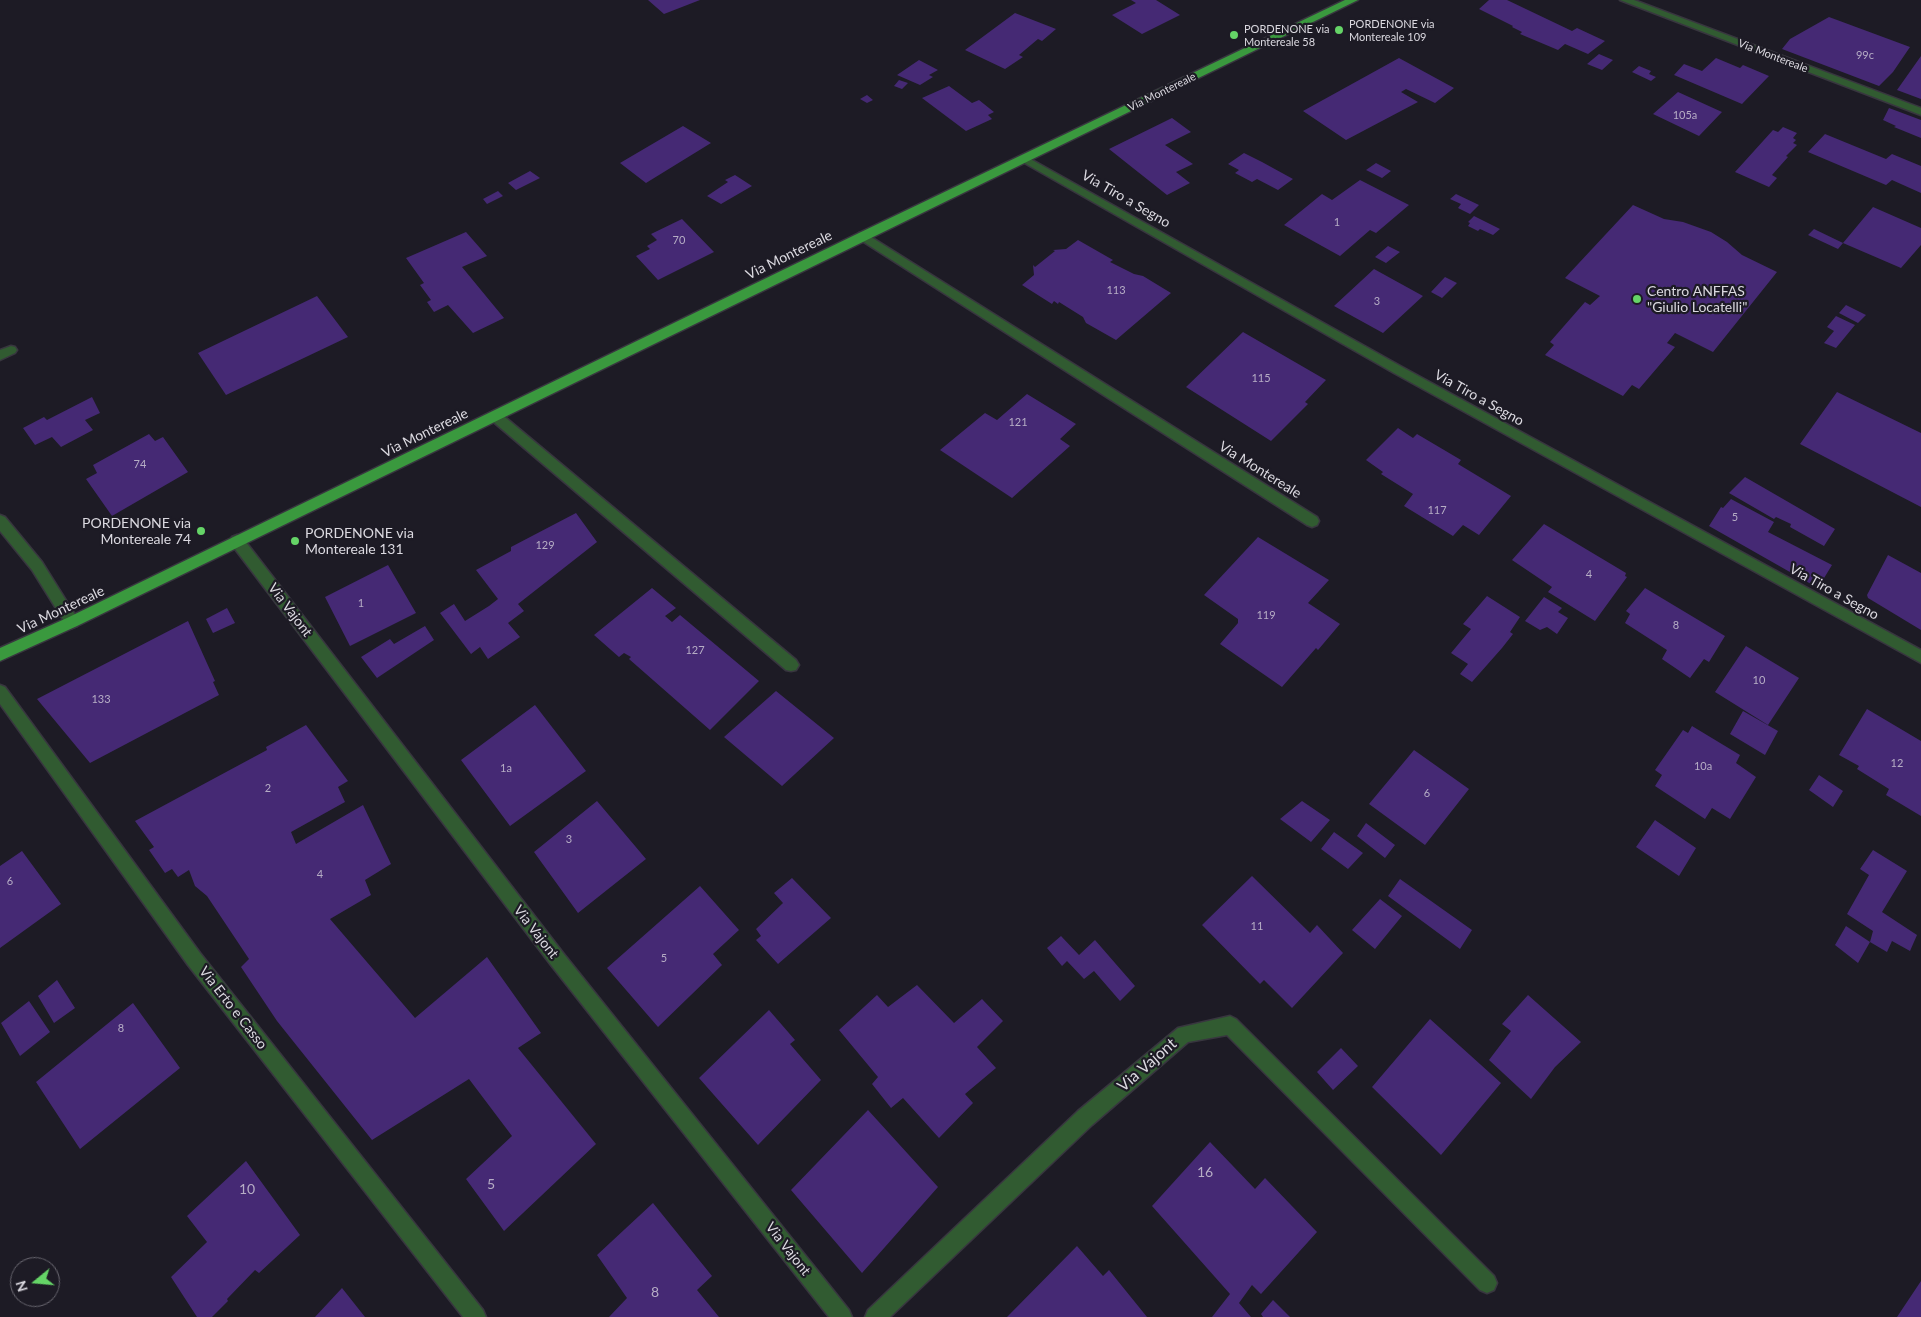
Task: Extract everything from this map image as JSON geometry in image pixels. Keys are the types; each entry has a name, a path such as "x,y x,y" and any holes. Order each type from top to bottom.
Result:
{"main road":[{"name":"Via Montereale","path":"0,655 72,622 863,236 1353,0"}],"street":[{"name":"Via Montereale","path":"1624,0 1921,112"},
{"name":"Via Tiro a Segno","path":"1025,159 1406,375 1921,657"},
{"name":"Via Montereale","path":"863,236 1312,521"},
{"path":"495,416 790,665"},
{"path":"0,521 37,566 72,622"},
{"name":"Via Vajont","path":"237,541 557,959 842,1317"},
{"name":"Via Erto e Casso","path":"0,692 194,959 476,1317"},
{"name":"Via Vajont","path":"875,1317 1085,1118 1184,1034 1230,1025 1487,1283"}],"building":[{"path":"648,0 700,0 664,14"},
{"path":"1131,0 1156,0 1180,15 1142,34 1112,15 1136,3"},
{"path":"1489,0 1507,0 1572,31 1577,28 1605,41 1588,54 1565,44 1558,50 1520,34 1522,32 1513,26 1479,9"},
{"path":"1015,13 1056,29 1042,41 1038,39 1019,55 1023,57 1005,69 965,50"},
{"path":"1829,17 1910,47 1893,72 1879,86 1782,49 1790,39"},
{"path":"1599,54 1613,60 1602,70 1587,64"},
{"path":"1921,56 1921,99 1897,90"},
{"path":"1399,58 1454,88 1435,103 1406,89 1401,92 1418,102 1346,140 1303,111"},
{"path":"1716,58 1740,68 1743,65 1769,76 1742,104 1674,75 1684,64 1702,71"},
{"path":"919,60 938,70 929,75 933,77 920,85 897,75"},
{"path":"1639,66 1651,71 1649,74 1656,77 1651,81 1632,72"},
{"path":"899,80 908,83 902,89 894,86"},
{"path":"949,86 972,103 979,100 994,112 988,115 992,119 966,131 922,98"},
{"path":"1678,92 1722,112 1699,136 1653,114"},
{"path":"867,95 873,100 867,103 860,99"},
{"path":"1889,108 1921,120 1921,138 1894,127 1896,126 1883,120"},
{"path":"1172,118 1191,132 1165,145 1193,164 1176,172 1190,183 1167,195 1109,149"},
{"path":"683,126 711,143 646,183 620,163"},
{"path":"1783,127 1797,133 1793,138 1796,140 1793,143 1797,145 1772,175 1777,178 1769,187 1735,172 1773,130 1778,132"},
{"path":"1825,134 1886,159 1892,154 1921,166 1921,193 1892,180 1886,185 1808,152"},
{"path":"1244,153 1293,179 1278,190 1257,179 1252,182 1235,173 1239,170 1228,164"},
{"path":"1376,163 1391,171 1382,178 1366,170"},
{"path":"530,171 540,178 516,190 508,183"},
{"path":"735,175 752,186 721,204 707,196 728,182 725,180"},
{"path":"1360,180 1409,205 1376,233 1370,230 1340,256 1284,225 1322,194 1332,200"},
{"path":"498,191 503,196 487,204 483,199"},
{"path":"1456,194 1479,205 1470,214 1458,208 1461,204 1450,199"},
{"name":"Centro ANFFAS \"Giulio Locatelli\"","path":"1633,205 1664,219 1683,222 1711,232 1727,242 1742,255 1777,272 1713,352 1675,333 1667,343 1675,347 1639,389 1632,385 1623,396 1545,355 1554,345 1550,342 1585,302 1590,305 1600,296 1565,278"},
{"path":"1873,207 1921,228 1921,245 1901,268 1843,243"},
{"path":"1474,216 1500,229 1493,235 1468,226 1470,223 1468,222"},
{"path":"682,219 714,252 658,280 636,256 650,249 647,246 657,240 651,234"},
{"path":"1814,229 1843,243 1838,249 1808,235"},
{"path":"466,232 487,256 462,267 504,318 473,333 448,305 434,312 427,302 431,300 420,285 424,283 406,258"},
{"path":"1078,240 1113,260 1110,262 1134,274 1143,276 1171,293 1116,340 1086,323 1083,317 1059,302 1058,304 1054,301 1052,304 1022,285 1034,275 1033,265 1035,267 1055,251 1053,250 1066,249"},
{"path":"1388,246 1400,252 1386,263 1375,257"},
{"path":"1374,269 1423,296 1383,333 1334,306"},
{"path":"1445,277 1457,283 1442,298 1431,292"},
{"path":"317,296 348,337 226,395 198,353"},
{"path":"1846,305 1866,315 1858,323 1839,313"},
{"path":"1836,316 1855,325 1836,348 1824,343 1834,331 1827,327"},
{"path":"1243,332 1326,380 1305,402 1308,404 1271,441 1186,387"},
{"path":"1837,392 1921,433 1921,507 1800,444"},
{"path":"1027,394 1076,424 1060,439 1070,446 1012,498 940,450 985,413 997,420"},
{"path":"92,397 100,413 85,420 93,430 61,447 52,437 35,445 23,428 44,417 47,420"},
{"path":"1398,428 1413,438 1417,434 1461,460 1458,464 1511,496 1479,535 1463,525 1453,536 1404,506 1413,494 1381,474 1383,472 1366,460"},
{"path":"149,434 155,441 163,437 188,472 112,516 86,479 97,473 93,465"},
{"path":"1745,477 1835,529 1824,546 1790,527 1791,524 1776,517 1774,519 1729,493"},
{"path":"1731,499 1774,522 1768,532 1832,565 1818,588 1709,526 1721,507 1723,508"},
{"path":"576,513 597,542 518,604 524,611 508,623 520,637 488,659 480,647 471,654 440,613 454,604 465,621 489,606 498,599 476,570 511,551 511,547"},
{"path":"1544,524 1626,573 1625,576 1627,577 1595,621 1548,592 1552,587 1512,560"},
{"path":"1258,537 1329,580 1308,603 1340,624 1282,687 1220,644 1238,623 1238,619 1204,595"},
{"path":"1888,555 1921,573 1921,630 1868,598 1867,595"},
{"path":"388,565 416,613 350,646 325,597"},
{"path":"652,588 676,608 665,616 672,622 680,615 759,681 710,730 629,659 631,657 624,653 619,657 594,635"},
{"path":"1645,588 1725,636 1709,662 1704,659 1690,678 1662,659 1667,650 1625,623 1630,614 1626,611"},
{"path":"1487,596 1520,617 1510,632 1513,634 1472,682 1460,674 1468,664 1451,653 1471,629 1463,624"},
{"path":"1544,597 1562,608 1558,612 1568,618 1557,634 1547,627 1540,630 1525,621"},
{"path":"227,608 235,623 213,633 206,619"},
{"path":"188,621 215,681 213,682 219,695 90,763 37,699"},
{"path":"425,626 434,640 377,678 361,657 390,639 394,644"},
{"path":"1746,646 1799,678 1768,725 1715,692"},
{"path":"776,691 834,738 782,786 724,737"},
{"path":"535,705 586,771 510,826 461,760"},
{"path":"1867,709 1921,741 1921,816 1886,795 1889,789 1857,769 1859,766 1839,755"},
{"path":"1743,711 1778,731 1765,755 1730,734"},
{"path":"306,725 348,781 338,787 345,802 291,832 296,844 363,805 391,864 365,880 371,895 330,919 415,1018 487,957 541,1033 518,1048 596,1144 504,1231 466,1179 512,1136 469,1079 372,1140 277,1021 241,967 249,959 207,896 195,886 189,870 178,877 172,869 165,873 149,850 154,847 135,821 267,750 266,747"},
{"path":"1692,726 1740,755 1736,763 1756,777 1730,819 1712,808 1705,819 1655,786 1662,775 1655,770 1683,730 1688,733"},
{"path":"1414,750 1469,789 1425,845 1369,804"},
{"path":"1819,775 1843,791 1833,807 1809,790"},
{"path":"597,801 646,859 578,913 534,852"},
{"path":"1302,801 1330,820 1311,842 1280,819"},
{"path":"1655,820 1696,848 1679,876 1636,847"},
{"path":"1366,823 1395,845 1385,858 1357,836"},
{"path":"1334,832 1363,853 1348,869 1321,849"},
{"path":"1873,850 1907,871 1882,912 1917,935 1910,951 1892,941 1887,952 1870,942 1873,931 1847,914 1869,875 1860,869"},
{"path":"22,851 61,904 0,948 0,866"},
{"path":"1252,876 1310,933 1317,925 1343,953 1292,1008 1264,980 1260,984 1202,925"},
{"path":"792,878 831,918 778,964 756,940 761,936 756,929 783,903 774,893"},
{"path":"1400,879 1472,930 1460,949 1388,896"},
{"path":"700,886 739,930 713,954 722,965 658,1027 607,968"},
{"path":"1380,899 1402,916 1375,949 1352,930"},
{"path":"1846,926 1870,942 1858,963 1835,945"},
{"path":"1061,936 1079,955 1095,940 1135,986 1120,1001 1094,971 1084,979 1067,961 1062,966 1047,948"},
{"path":"57,980 75,1008 54,1023 38,996"},
{"path":"917,985 954,1023 982,999 1003,1021 977,1047 996,1068 965,1094 973,1103 939,1138 903,1098 891,1108 872,1084 878,1077 839,1030 877,995 888,1007"},
{"path":"1528,995 1581,1042 1555,1067 1531,1099 1489,1060 1511,1031 1502,1024"},
{"path":"29,1001 50,1032 20,1056 1,1023"},
{"path":"133,1003 180,1068 80,1149 36,1082"},
{"path":"769,1010 795,1040 790,1044 821,1080 758,1145 699,1078"},
{"path":"1430,1019 1501,1083 1441,1155 1372,1087"},
{"path":"1341,1048 1358,1066 1333,1090 1317,1072"},
{"path":"868,1110 938,1187 862,1273 791,1190"},
{"path":"1210,1142 1255,1189 1265,1178 1317,1232 1261,1294 1252,1285 1239,1303 1251,1317 1212,1317 1230,1294 1152,1206"},
{"path":"246,1161 300,1235 259,1273 255,1270 212,1317 197,1317 171,1277 207,1242 187,1216"},
{"path":"653,1203 712,1276 697,1290 719,1317 609,1317 627,1298 597,1255"},
{"path":"1077,1246 1103,1276 1109,1270 1147,1317 1007,1317"},
{"path":"1921,1281 1921,1317 1897,1317"},
{"path":"342,1288 365,1317 315,1317"},
{"path":"1273,1300 1290,1317 1263,1317 1261,1314"}],"place":[{"name":"PORDENONE via Montereale 109","path":"1339,30"},
{"name":"PORDENONE via Montereale 58","path":"1234,35"},
{"name":"Centro ANFFAS \"Giulio Locatelli\"","path":"1637,299"},
{"name":"PORDENONE via Montereale 74","path":"201,531"},
{"name":"PORDENONE via Montereale 131","path":"295,541"}]}
